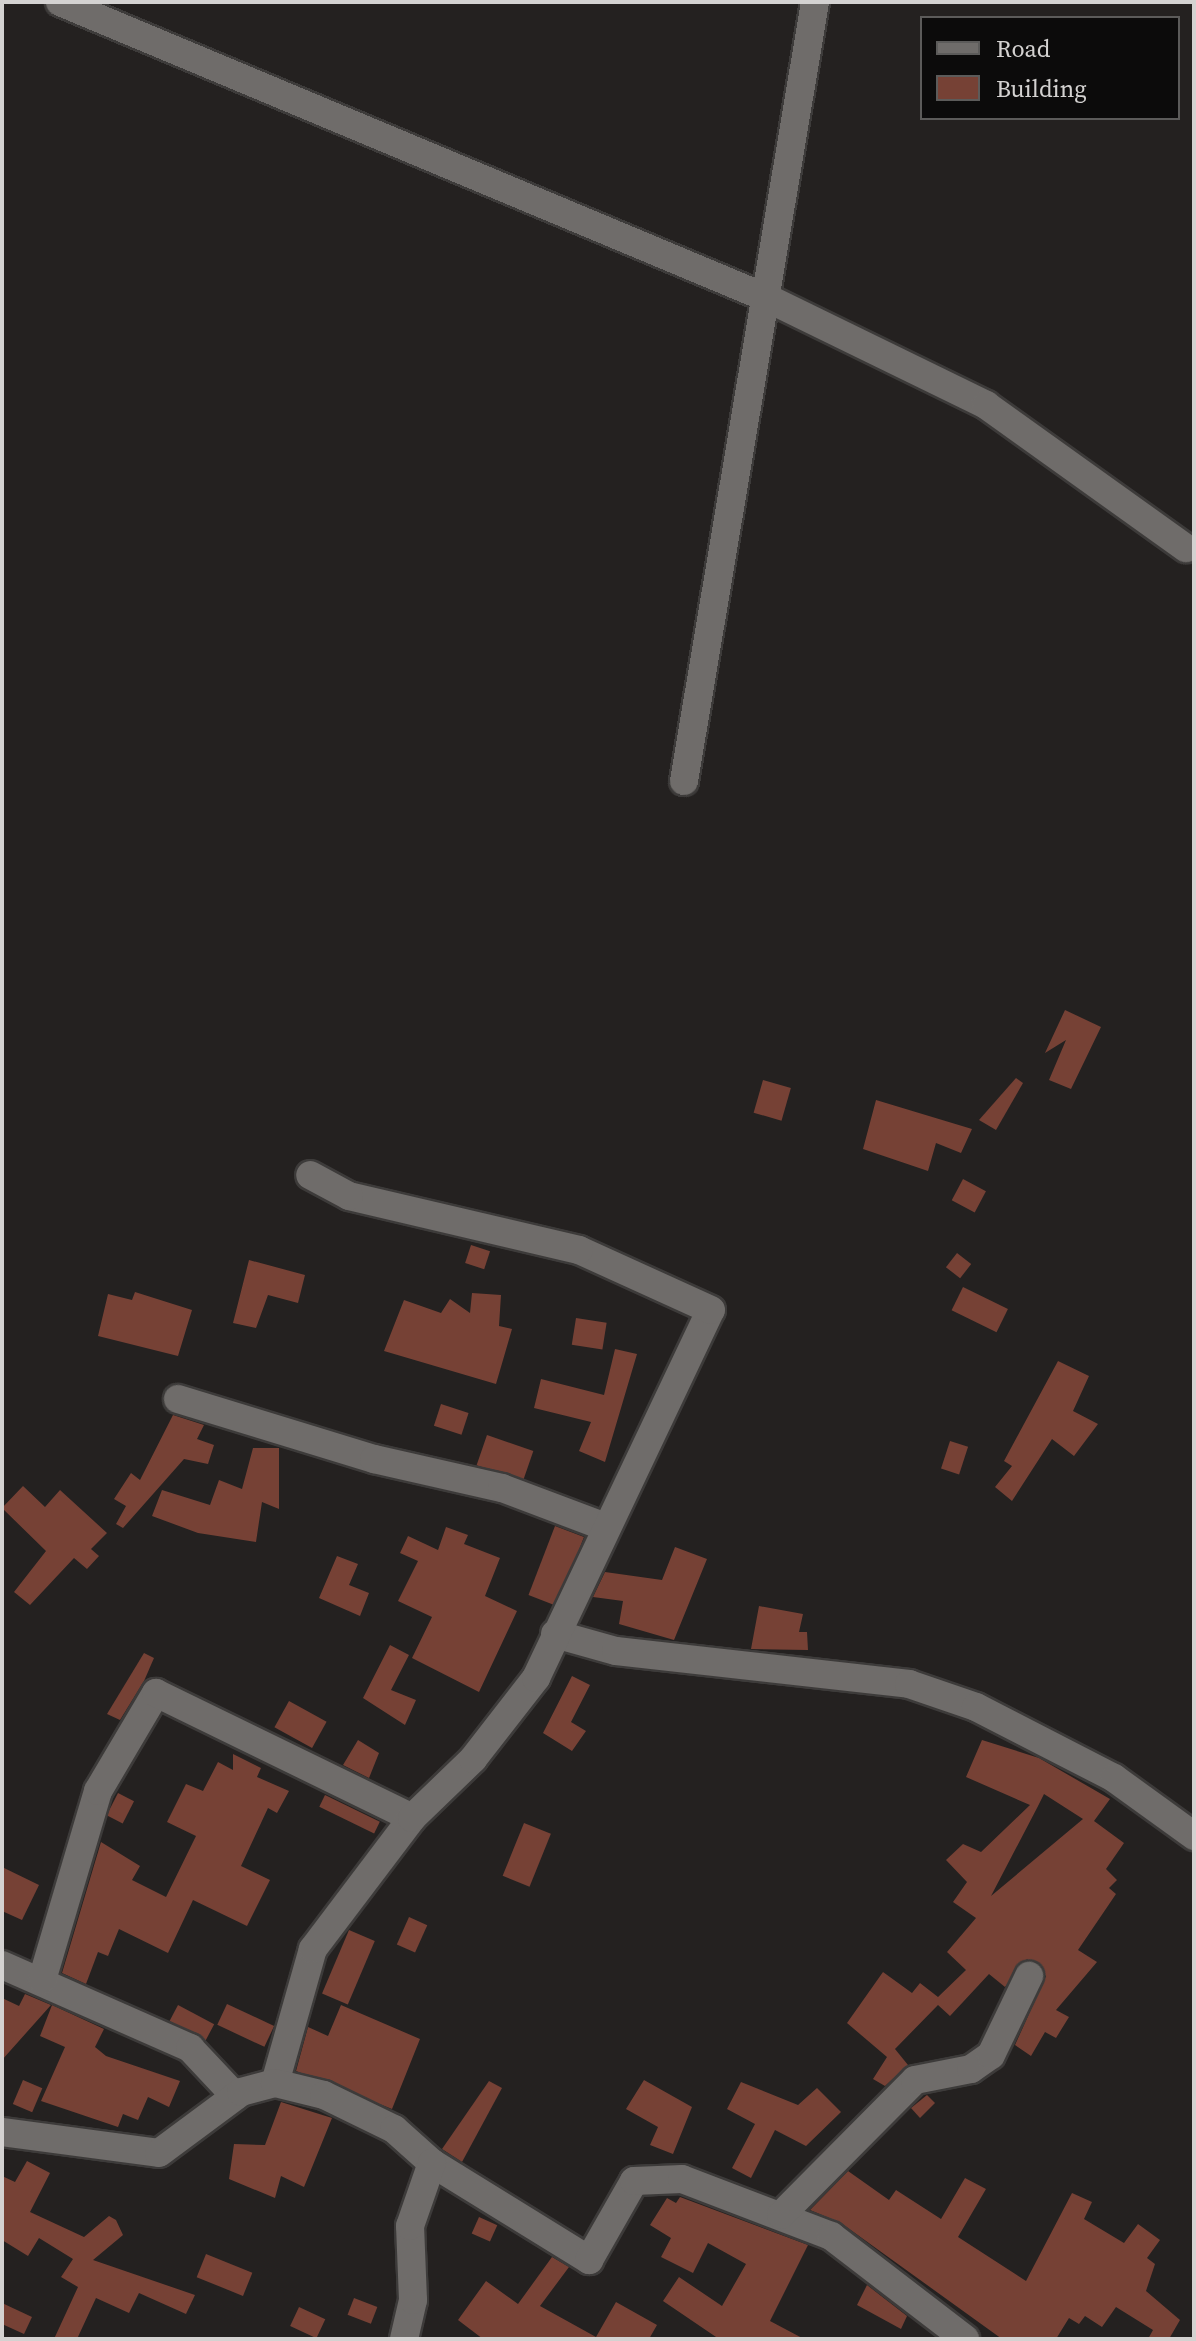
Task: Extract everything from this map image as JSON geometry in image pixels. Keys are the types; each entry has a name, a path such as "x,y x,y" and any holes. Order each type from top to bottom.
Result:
{"street":[{"path":"60,2 767,298 986,405 1186,548"},
{"path":"684,781 815,2"},
{"path":"275,2083 313,1949 412,1818 473,1759 536,1678 711,1310 579,1250 349,1196 310,1175"},
{"path":"178,1399 374,1459 502,1488 606,1527"},
{"path":"555,1634 616,1651 909,1684 976,1707 1114,1778 1192,1830"},
{"path":"42,1980 98,1791 156,1693 412,1818"},
{"path":"2,1965 42,1980 190,2048 235,2096"},
{"path":"781,2215 915,2080 971,2069 991,2055 1029,1976"},
{"path":"2,2132 159,2153 235,2096 275,2083 324,2095 394,2129 432,2163 589,2260 634,2181 682,2179 831,2236 965,2339"},
{"path":"404,2339 413,2300 410,2226 432,2163"}],"building":[{"path":"1065,1010 1101,1027 1071,1089 1049,1080 1066,1040 1045,1053"},
{"path":"1016,1078 1023,1083 996,1130 979,1120"},
{"path":"763,1080 791,1088 782,1121 754,1113"},
{"path":"876,1100 972,1129 961,1153 936,1143 928,1171 863,1149"},
{"path":"963,1179 986,1191 975,1212 952,1200"},
{"path":"471,1245 490,1251 484,1269 465,1263"},
{"path":"957,1253 971,1264 960,1278 946,1267"},
{"path":"249,1260 305,1275 298,1303 268,1295 256,1328 233,1323"},
{"path":"963,1287 1008,1309 997,1332 952,1310"},
{"path":"135,1292 192,1310 178,1356 98,1336 108,1294 132,1300"},
{"path":"472,1293 501,1295 499,1326 512,1329 496,1384 384,1351 404,1300 441,1313 450,1299 470,1313"},
{"path":"576,1318 607,1323 602,1350 572,1345"},
{"path":"615,1349 637,1354 605,1462 579,1451 591,1422 534,1408 541,1379 604,1395"},
{"path":"1058,1361 1089,1376 1073,1411 1098,1424 1074,1456 1052,1439 1012,1501 995,1487 1012,1466 1004,1461"},
{"path":"441,1404 469,1413 461,1435 434,1426"},
{"path":"173,1415 204,1425 197,1439 214,1445 208,1464 184,1459 123,1528 116,1524 126,1506 114,1499 131,1473 140,1480"},
{"path":"487,1435 533,1451 523,1481 477,1465"},
{"path":"950,1441 968,1447 959,1474 941,1469"},
{"path":"253,1448 279,1448 279,1509 262,1502 256,1542 198,1533 152,1516 162,1490 210,1505 219,1480 242,1489"},
{"path":"23,1486 45,1507 60,1490 107,1533 91,1549 99,1556 87,1569 74,1558 30,1605 14,1592 46,1551 2,1508"},
{"path":"555,1526 584,1537 557,1606 528,1595"},
{"path":"446,1527 468,1535 464,1544 500,1558 485,1596 517,1611 479,1692 412,1658 432,1617 398,1601 418,1561 400,1553 408,1536 438,1550"},
{"path":"675,1547 707,1559 674,1640 619,1624 623,1601 593,1597 605,1572 662,1580"},
{"path":"337,1556 358,1564 349,1585 369,1593 360,1616 319,1598"},
{"path":"759,1606 803,1614 799,1632 807,1632 808,1650 751,1649"},
{"path":"390,1645 409,1655 391,1690 416,1700 405,1725 363,1698"},
{"path":"144,1653 154,1658 144,1681 120,1720 107,1714"},
{"path":"572,1676 590,1685 571,1722 586,1731 572,1751 543,1733"},
{"path":"289,1701 327,1722 312,1748 274,1727"},
{"path":"358,1740 379,1753 369,1778 343,1765"},
{"path":"982,1740 1039,1758 1110,1799 1094,1821 1124,1843 1106,1869 1117,1880 1109,1888 1116,1894 1078,1950 1097,1962 1056,2010 1069,2017 1056,2038 1045,2032 1031,2056 1015,2045 1046,1976 1027,1959 1005,1987 989,1974 950,2016 938,2005 895,2049 908,2065 885,2086 873,2079 887,2057 847,2023 883,1972 912,1993 920,1983 938,1997 966,1970 947,1952 976,1918 953,1902 967,1882 946,1860 963,1844 981,1852 1030,1805 966,1777","holes":["1044,1794 1083,1819 991,1896"]},
{"path":"233,1754 261,1768 257,1777 289,1791 277,1813 268,1808 241,1866 270,1880 247,1926 193,1900 168,1953 119,1929 108,1956 98,1952 86,1984 62,1973 101,1842 140,1866 132,1880 166,1897 196,1836 167,1822 186,1784 203,1791 218,1762 233,1770"},
{"path":"118,1793 134,1801 123,1823 107,1815"},
{"path":"325,1795 380,1822 374,1833 319,1807"},
{"path":"524,1823 551,1834 530,1887 503,1876"},
{"path":"2,1867 39,1885 22,1920 2,1911"},
{"path":"409,1917 427,1925 415,1953 397,1944"},
{"path":"349,1930 375,1941 348,2004 322,1994"},
{"path":"25,1994 51,2005 2,2060 2,1998 19,2006"},
{"path":"227,2004 274,2026 264,2047 217,2025"},
{"path":"52,2005 104,2029 95,2047 106,2056 180,2081 169,2107 148,2097 138,2120 123,2114 118,2127 41,2101 65,2047 40,2036"},
{"path":"178,2005 214,2024 206,2040 170,2021"},
{"path":"341,2005 420,2039 392,2109 296,2071 308,2027 328,2036"},
{"path":"23,2080 42,2088 32,2112 13,2104"},
{"path":"644,2080 692,2107 673,2154 650,2145 658,2127 626,2109"},
{"path":"489,2081 502,2088 462,2162 442,2149"},
{"path":"741,2082 798,2105 817,2088 841,2112 806,2146 775,2130 751,2178 732,2168 755,2124 727,2109"},
{"path":"927,2095 935,2103 920,2118 911,2108"},
{"path":"281,2102 332,2118 304,2187 281,2176 275,2198 229,2179 234,2144 265,2145"},
{"path":"27,2161 50,2173 30,2212 84,2237 109,2216 116,2220 123,2235 93,2260 195,2295 186,2314 139,2293 129,2313 96,2298 77,2339 54,2339 78,2287 61,2277 73,2259 39,2238 28,2256 2,2240 2,2176 15,2182"},
{"path":"848,2171 889,2200 896,2190 941,2219 965,2178 986,2189 958,2237 1026,2281 1072,2193 1092,2202 1084,2219 1124,2243 1138,2224 1160,2240 1147,2258 1155,2264 1146,2291 1180,2320 1169,2339 1148,2339 1153,2330 1116,2307 1102,2327 1085,2316 1079,2324 1069,2318 1056,2339 1002,2339 841,2223 810,2210"},
{"path":"680,2197 808,2245 770,2321 804,2339 719,2339 663,2301 679,2277 722,2306 746,2264 708,2243 693,2273 661,2257 671,2238 650,2225 667,2198 676,2203"},
{"path":"479,2217 497,2225 490,2242 472,2233"},
{"path":"206,2254 252,2273 243,2296 197,2277"},
{"path":"552,2257 569,2267 540,2306 596,2337 616,2302 657,2325 649,2339 483,2339 458,2320 486,2281 518,2304"},
{"path":"867,2285 907,2316 901,2329 857,2305"},
{"path":"354,2298 377,2307 371,2324 348,2315"},
{"path":"2,2303 32,2317 24,2334 2,2324"},
{"path":"299,2307 325,2319 316,2338 290,2326"}]}
